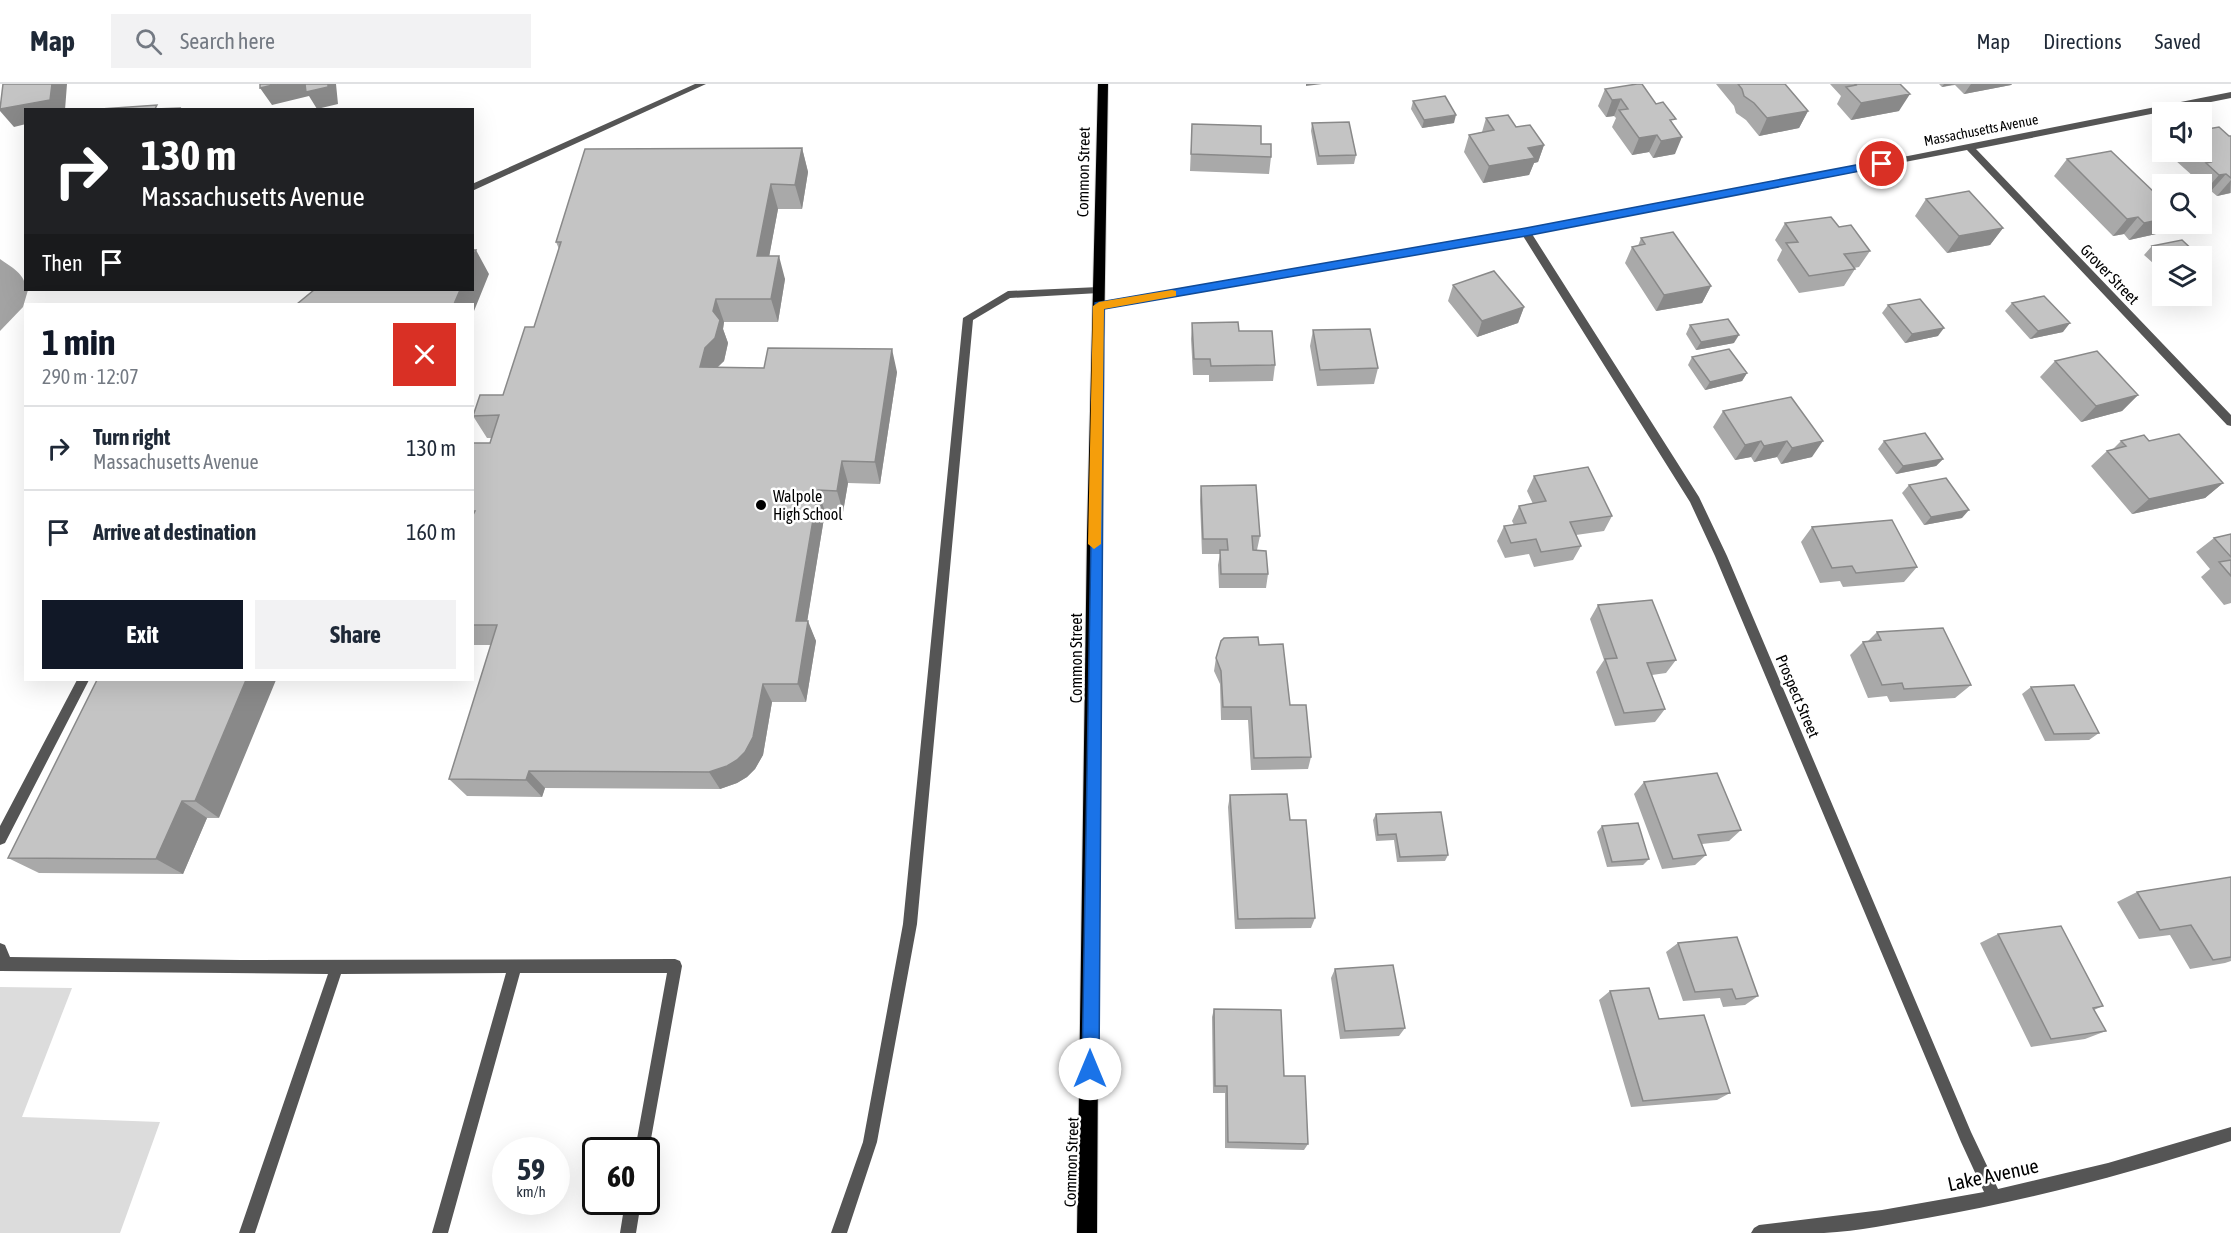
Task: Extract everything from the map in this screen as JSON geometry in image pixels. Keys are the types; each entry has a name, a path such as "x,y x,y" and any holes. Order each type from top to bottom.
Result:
{"main road":[{"name":"Common Street","path":"1087,1233 1103,84"}],"street":[{"path":"474,187 702,84"},
{"name":"Massachusetts Avenue","path":"1099,306 1526,232 2231,95"},
{"name":"Grover Street","path":"1968,146 2231,422"},
{"name":"Prospect Street","path":"1526,232 1695,500 1994,1197"},
{"path":"839,1233 870,1142 910,924 968,318 1008,295 1099,290"},
{"path":"0,839 82,681"},
{"path":"0,950 3,964 675,966 644,1137"},
{"path":"247,1233 337,966"},
{"path":"440,1233 514,966"},
{"name":"Lake Avenue","path":"1759,1233 1899,1215 1994,1197 2083,1177 2231,1134"},
{"path":"627,1233 630,1215"}],"shaded area":[{"path":"0,259 21,275 24,291 28,291 23,307 0,331"},
{"path":"0,987 72,988 22,1117 160,1122 120,1233 0,1233"}],"building":[{"path":"3,84 52,84 50,100 0,109"},
{"path":"260,84 277,84 260,88"},
{"path":"305,84 328,84 328,87 306,92"},
{"path":"1642,84 1656,104 1663,102 1676,119 1670,120 1682,137 1661,141 1657,135 1639,138 1619,110 1628,109 1621,99 1612,100 1605,89"},
{"path":"1738,84 1785,84 1808,111 1767,118 1754,103 1744,96"},
{"path":"1855,84 1900,84 1910,94 1861,103 1846,87"},
{"path":"1445,96 1456,115 1424,120 1413,101"},
{"path":"157,105 156,108 114,108"},
{"path":"1508,115 1516,127 1530,125 1544,145 1528,148 1535,158 1489,166 1469,135 1494,130 1486,118"},
{"path":"1349,122 1356,155 1319,156 1312,123"},
{"path":"1192,124 1261,126 1261,144 1271,144 1271,157 1191,154"},
{"path":"2219,127 2231,136 2231,178 2226,174 2219,175 2206,163 2212,162 2212,128"},
{"name":"Walpole High School","path":"802,148 795,185 771,184 757,256 779,256 771,299 716,299 713,311 720,320 715,338 705,348 700,367 764,368 768,348 892,349 875,462 842,461 837,491 818,490 796,621 808,621 798,684 763,684 753,737 745,752 737,760 709,772 529,771 526,780 449,779 497,625 474,625 474,443 490,443 499,415 474,416 474,413 480,395 503,395 525,327 534,327 561,242 556,242 585,149"},
{"path":"2111,151 2152,190 2152,221 2144,223 2138,217 2127,219 2067,159"},
{"path":"1969,191 2003,228 1959,236 1926,199"},
{"path":"1831,217 1839,227 1851,225 1870,251 1844,254 1855,269 1809,276 1786,243 1798,242 1785,223"},
{"path":"1673,232 1711,286 1664,295 1632,247 1645,244 1641,238"},
{"path":"2182,240 2188,246 2152,246"},
{"path":"1494,271 1524,307 1482,321 1453,285"},
{"path":"313,291 460,291 454,303 298,303"},
{"path":"2044,296 2070,323 2038,331 2012,303"},
{"path":"1920,299 1944,328 1912,334 1888,305"},
{"path":"1728,319 1739,335 1701,342 1690,325"},
{"path":"1238,322 1239,331 1272,331 1275,365 1211,366 1210,359 1194,359 1192,323"},
{"path":"1370,329 1378,368 1320,370 1313,330"},
{"path":"1729,349 1747,373 1710,382 1692,357"},
{"path":"2097,351 2138,395 2096,406 2055,361"},
{"path":"1791,397 1823,441 1792,448 1787,441 1764,446 1761,441 1745,445 1723,411"},
{"path":"1925,433 1943,459 1903,466 1884,441"},
{"path":"2179,434 2223,483 2149,499 2107,451 2126,446 2121,441 2144,435 2149,441"},
{"path":"1588,467 1612,516 1570,522 1581,546 1541,552 1536,539 1511,543 1504,526 1526,523 1519,506 1546,501 1534,476"},
{"path":"1946,478 1969,510 1931,517 1909,485"},
{"path":"1256,485 1260,536 1252,536 1253,550 1266,551 1268,574 1221,574 1220,550 1228,550 1227,539 1203,539 1201,486"},
{"path":"1892,520 1917,567 1856,573 1852,566 1832,568 1812,527"},
{"path":"2231,534 2231,557 2214,538"},
{"path":"2231,560 2231,576 2219,562"},
{"path":"1652,600 1676,660 1647,663 1665,709 1624,713 1605,659 1617,658 1598,605"},
{"path":"1943,628 1971,685 1904,689 1902,683 1882,685 1863,642 1881,640 1877,632"},
{"path":"1258,637 1259,645 1283,644 1290,705 1306,705 1311,757 1254,758 1251,707 1223,707 1221,671 1216,658 1221,641 1224,638"},
{"path":"96,681 246,681 195,801 182,801 156,859 8,858"},
{"path":"2074,685 2099,733 2054,734 2031,687"},
{"path":"1717,773 1741,830 1698,835 1706,855 1673,859 1644,782"},
{"path":"1287,794 1290,820 1306,820 1315,918 1238,919 1230,795"},
{"path":"1441,812 1448,855 1400,857 1396,834 1378,835 1376,814"},
{"path":"1638,823 1649,859 1612,862 1602,826"},
{"path":"2231,877 2231,957 2213,960 2191,925 2160,930 2137,892"},
{"path":"2061,926 2103,1006 2093,1008 2106,1031 2051,1039 1998,934"},
{"path":"1737,937 1758,996 1736,999 1732,989 1695,992 1678,943"},
{"path":"1393,965 1405,1028 1345,1031 1335,969"},
{"path":"1649,988 1659,1019 1704,1015 1730,1093 1643,1101 1610,991"},
{"path":"1214,1009 1281,1010 1284,1076 1305,1076 1308,1144 1228,1142 1227,1086 1215,1086"}],"slow traffic":[{"path":"1094,544 1099,306 1172,294"}],"place":[{"name":"Walpole High School","path":"761,505"}],"route":[{"path":"1090,1069 1094,558 1099,306 1526,232 1882,164"}]}
